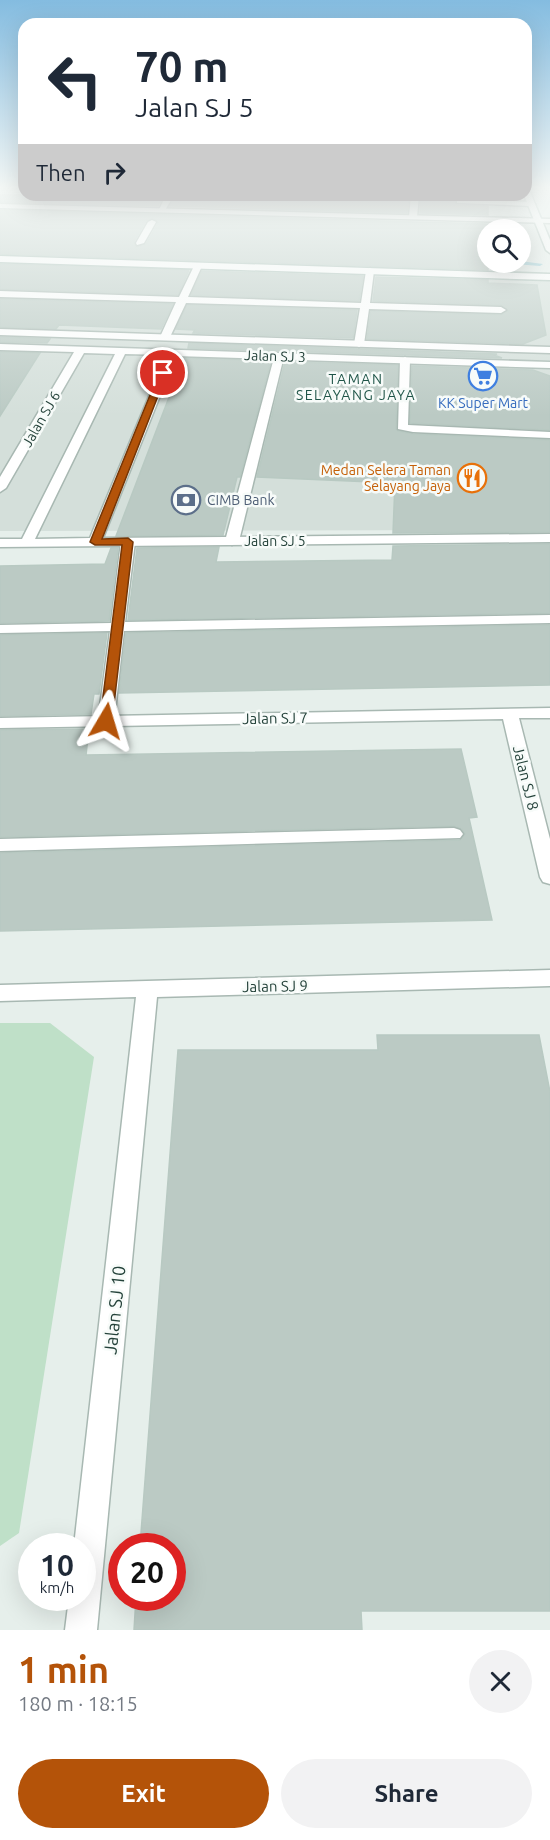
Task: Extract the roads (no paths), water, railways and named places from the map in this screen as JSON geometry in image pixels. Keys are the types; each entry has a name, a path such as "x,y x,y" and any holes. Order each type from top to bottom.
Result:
{"street":[{"path":"115,263 550,277"},
{"path":"165,338 198,266"},
{"path":"359,344 370,271"},
{"path":"0,294 501,310"},
{"name":"Jalan SJ 3","path":"0,332 550,350"},
{"name":"Jalan SJ 3","path":"0,347 550,365"},
{"name":"Jalan SJ 6","path":"0,488 81,349"},
{"path":"27,542 122,351"},
{"path":"95,542 172,352"},
{"path":"232,541 279,356"},
{"path":"405,360 400,424 402,427 550,435"},
{"name":"Jalan SJ 5","path":"0,543 550,538"},
{"path":"106,721 128,542"},
{"path":"0,629 550,619"},
{"name":"Jalan SJ 7","path":"0,723 550,713"},
{"name":"Jalan SJ 8","path":"510,714 550,877"},
{"path":"0,845 454,834"},
{"name":"Jalan SJ 9","path":"0,993 550,978"},
{"name":"Jalan SJ 10","path":"81,1630 147,989"}],"waterway":[{"path":"531,264 540,264"}],"place":[{"name":"KK Super Mart","path":"483,376"},
{"name":"Medan Selera Taman Selayang Jaya","path":"472,478"},
{"name":"CIMB Bank","path":"186,500"}],"district":[{"name":"TAMAN SELAYANG JAYA","path":"356,388"}]}
